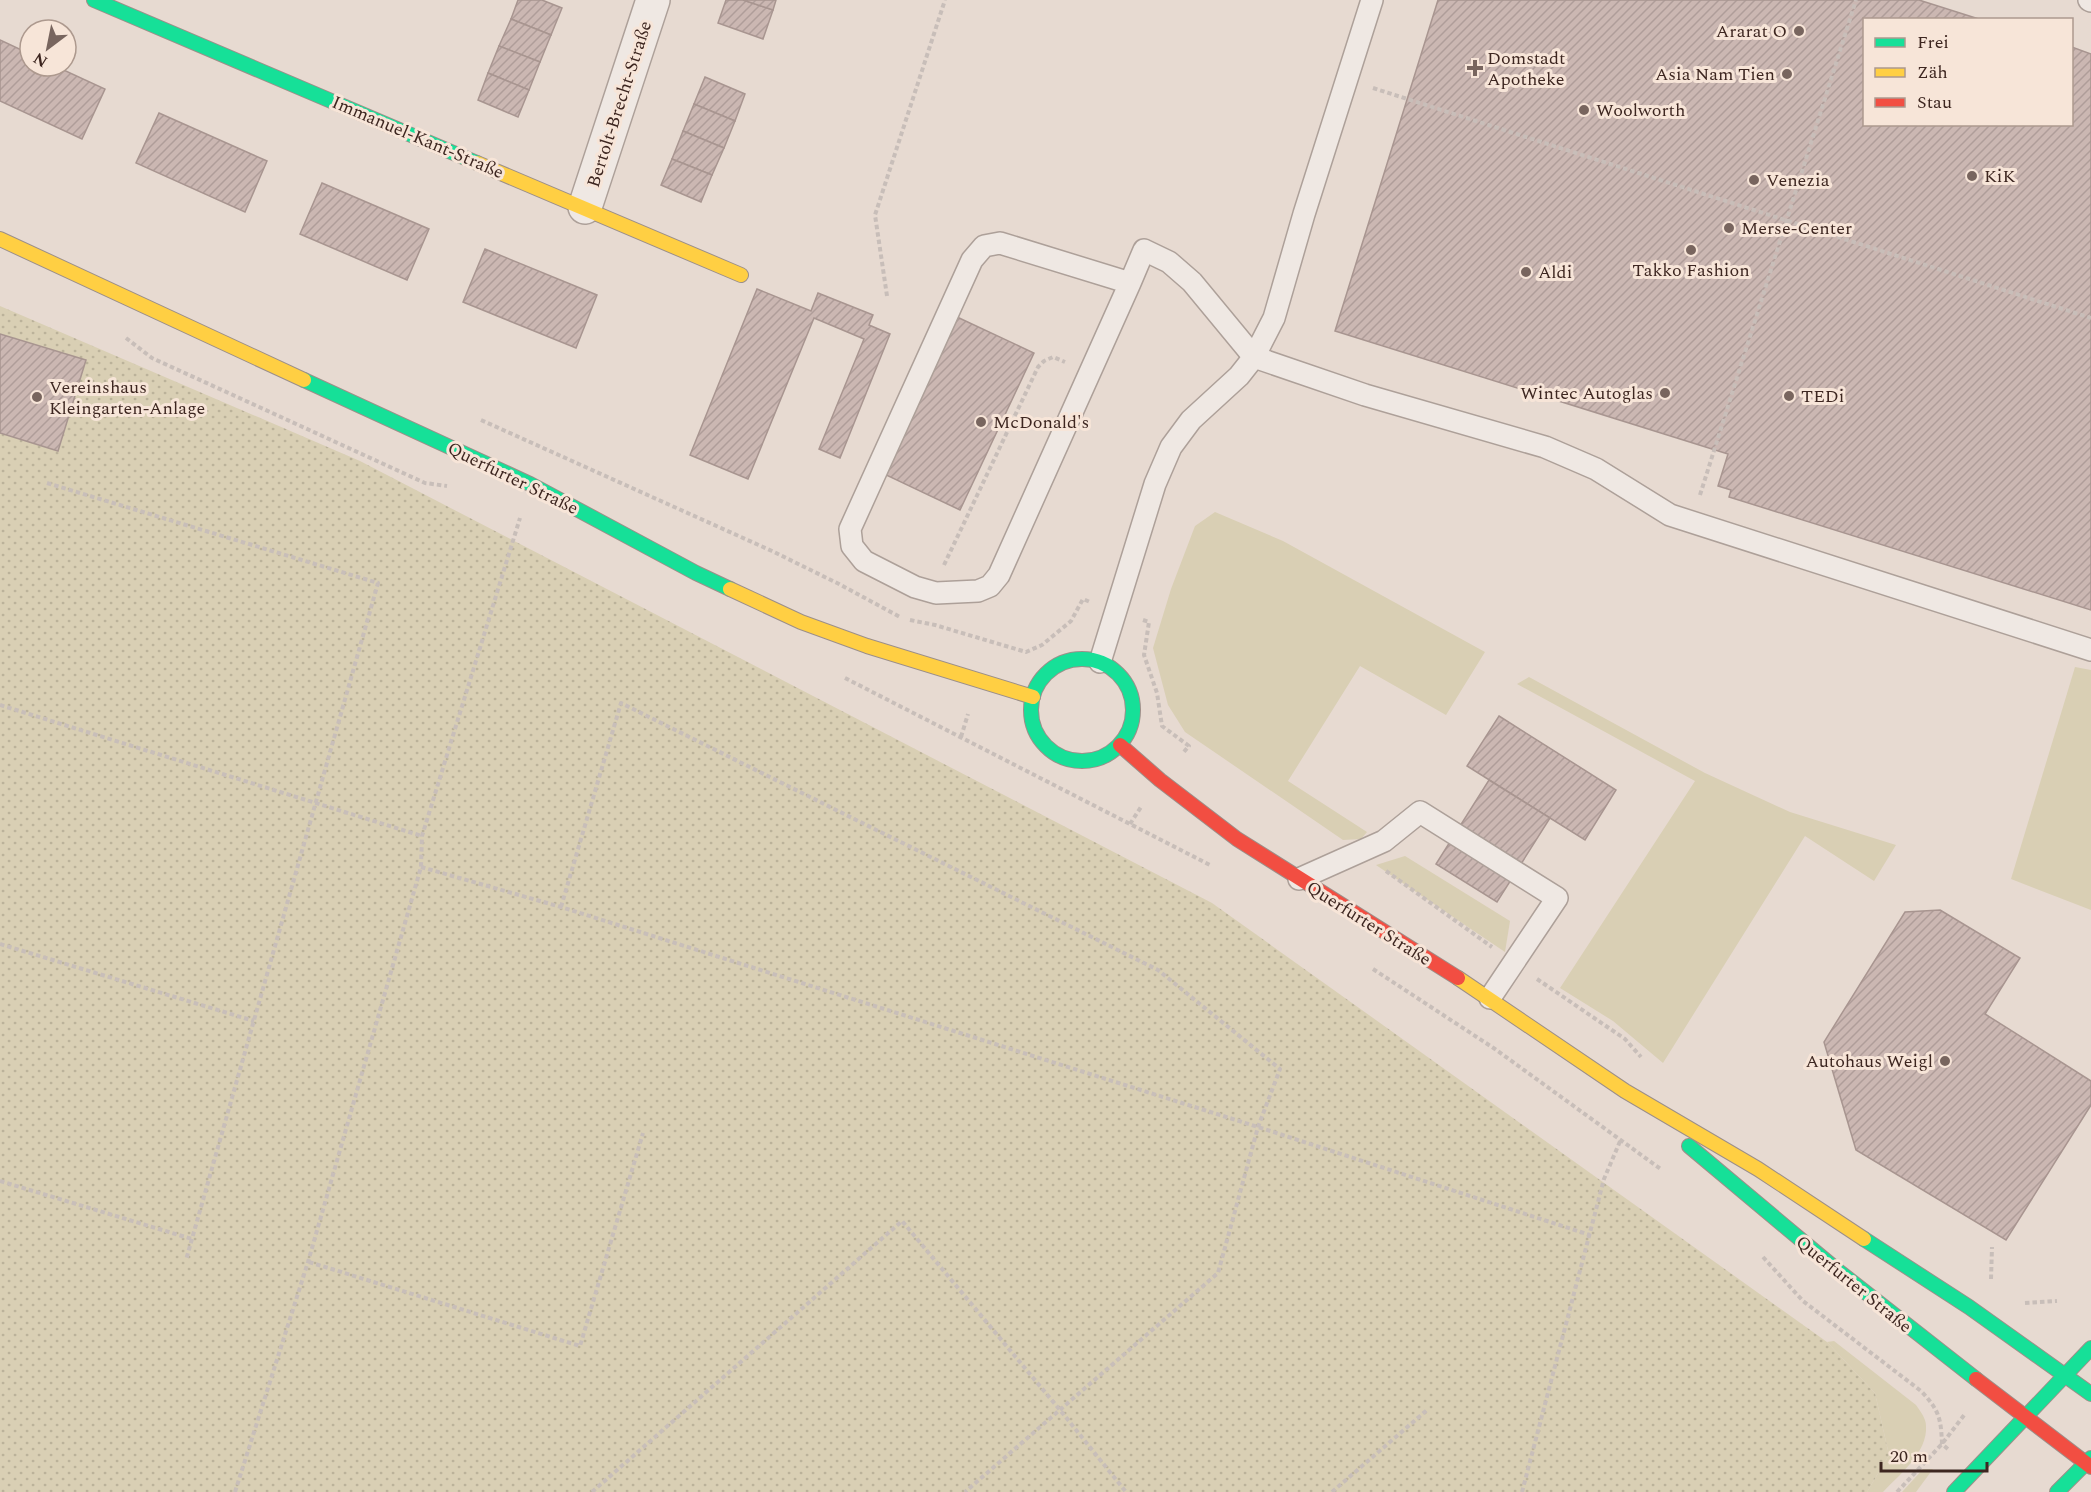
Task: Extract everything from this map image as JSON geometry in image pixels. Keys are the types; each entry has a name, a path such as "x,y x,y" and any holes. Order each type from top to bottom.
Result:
{"main road":[{"name":"Immanuel-Kant-Straße","path":"94,0 741,275"},
{"name":"Querfurter Straße","path":"0,239 530,484 696,573 801,622 867,646 1033,697"},
{"path":"1077,658 1100,662 1111,667 1124,679 1132,696 1134,713 1130,730 1120,745 1108,755 1094,761 1078,762 1063,758 1050,751 1039,739 1032,723 1030,705 1035,688 1045,674 1059,664 1077,658"},
{"name":"Querfurter Straße","path":"1120,745 1160,780 1237,839 1490,998 1625,1091 1758,1169 1978,1314 2091,1395"},
{"name":"Querfurter Straße","path":"1625,1091 1773,1219 1986,1388 2089,1462"},
{"path":"1954,1492 2091,1348"},
{"path":"2056,1492 2089,1462"}],"street":[{"name":"Bertolt-Brecht-Straße","path":"585,207 653,0"}],"lane":[{"path":"1100,662 1155,484 1171,447 1191,420 1239,376 1254,357 1274,318 1372,0"},
{"path":"1130,283 1000,243 984,246 972,260 850,529 852,546 864,561 915,587 936,593 978,591 990,586 999,575 1130,283 1144,250 1169,262 1192,282 1254,357 1365,394 1545,447 1596,470 1670,515 2091,650"},
{"path":"1299,879 1384,841 1420,812 1557,898 1490,998"}],"path":[{"path":"887,296 875,215 945,0"},
{"path":"1692,522 1856,0"},
{"path":"1346,80 2091,318"},
{"path":"120,333 152,358 425,483 455,487"},
{"path":"935,625 937,579 1038,367 1053,357 1090,372"},
{"path":"481,420 772,551 904,619 935,625 1026,652 1042,645 1071,621 1083,599 1149,621 1144,655 1157,693 1162,726 1189,746 1160,780 1130,824"},
{"path":"47,483 378,584 186,1260"},
{"path":"235,1492 308,1262 421,867 422,836 530,484"},
{"path":"836,673 1211,865"},
{"path":"561,907 621,703 1158,970 1280,1069 1258,1127 1218,1273 965,1492"},
{"path":"0,705 422,836"},
{"path":"421,867 561,907 1258,1127 1590,1235"},
{"path":"0,944 254,1021"},
{"path":"1366,964 1495,1049 1665,1172"},
{"path":"308,1262 580,1346 643,1133"},
{"path":"1522,1492 1604,1179 1621,1140"},
{"path":"0,1181 192,1239"},
{"path":"592,1492 902,1221 1126,1492"},
{"path":"1991,1287 1992,1247"},
{"path":"1757,1250 1803,1301 1921,1391 1935,1406 1941,1421 1942,1444"},
{"path":"1896,1492 1942,1444 1986,1388"},
{"path":"1332,1492 1426,1410"}],"shaded area":[{"path":"0,306 360,461 1212,903 1827,1342 1875,1393 1889,1455 1867,1492 0,1492"},
{"path":"1215,512 1283,541 1485,652 1446,715 1360,666 1288,781 1367,832 1361,839 1343,840 1185,732 1168,705 1153,648 1171,589 1195,526"},
{"path":"2075,667 2091,670 2091,910 2011,879"},
{"path":"1529,677 1705,773 1790,812 1896,845 1874,881 1805,836 1663,1063 1613,1021 1560,988 1695,781 1517,684"},
{"path":"1405,856 1510,921 1505,952 1376,865"},
{"path":"1834,1341 1916,1405 1925,1420 1925,1436 1917,1454 1883,1492 1867,1492 1889,1455 1875,1393 1827,1342"},
{"path":"1923,1469 1933,1469 1916,1492 1902,1492"}],"building":[{"path":"518,0 542,0 562,8 551,35 511,19"},
{"path":"726,0 743,0 773,10 763,39 718,23"},
{"path":"743,0 776,0 773,10"},
{"name":"Merse-Center","path":"1438,0 1919,0 1976,18 1863,18 1863,126 2073,126 2073,47 2091,54 2091,610 1729,497 1731,490 1718,486 1728,454 1335,331"},
{"path":"511,19 551,35 540,62 499,46"},
{"path":"0,40 18,48 18,78 78,77 105,89 82,139 0,101"},
{"path":"499,46 540,62 529,90 488,73"},
{"path":"488,73 529,90 518,117 478,100"},
{"path":"705,77 745,94 735,121 694,104"},
{"path":"694,104 735,121 724,148 683,131"},
{"path":"159,113 267,161 245,212 136,163"},
{"path":"683,131 724,148 712,175 672,159"},
{"path":"672,159 712,175 701,202 661,185"},
{"path":"322,183 429,229 407,280 300,234"},
{"path":"485,249 597,295 576,348 463,302"},
{"path":"757,289 811,311 818,293 873,315 869,325 890,334 840,458 819,449 864,339 814,318 748,479 690,455"},
{"path":"957,317 1034,353 960,510 884,474"},
{"name":"Vereinshaus Kleingarten-Anlage","path":"0,334 86,360 58,451 0,433"},
{"path":"1499,716 1616,790 1585,840 1467,766"},
{"path":"1489,780 1550,818 1497,902 1436,864"},
{"name":"Autohaus Weigl","path":"1940,910 2020,958 1985,1014 2091,1081 2091,1105 2006,1240 1856,1150 1824,1042 1905,912"}],"traffic: fast":[{"path":"94,0 477,163"},
{"path":"304,380 530,484 730,589"},
{"path":"1082,659 1111,667 1125,681 1133,710 1125,739 1111,753 1082,761 1053,753 1039,739 1031,710 1039,681 1053,667 1082,659"},
{"path":"1689,1146 1837,1270 1976,1379"},
{"path":"1864,1239 1969,1307 2091,1394"},
{"path":"1954,1492 2091,1348"},
{"path":"2057,1492 2091,1458"}],"traffic: slow":[{"path":"477,163 741,275"},
{"path":"0,239 304,380"},
{"path":"730,589 801,622 867,646 1033,697"},
{"path":"1458,978 1625,1091 1758,1169 1864,1239"}],"traffic: jam":[{"path":"1120,745 1160,780 1237,839 1458,978"},
{"path":"1976,1379 2091,1467"}],"place":[{"name":"Ararat O","path":"1799,31"},
{"name":"Domstadt Apotheke","path":"1475,68"},
{"name":"Asia Nam Tien","path":"1787,74"},
{"name":"Woolworth","path":"1584,110"},
{"name":"KiK","path":"1972,176"},
{"name":"Venezia","path":"1754,180"},
{"name":"Merse-Center","path":"1729,228"},
{"name":"Takko Fashion","path":"1691,250"},
{"name":"Aldi","path":"1526,272"},
{"name":"Wintec Autoglas","path":"1665,393"},
{"name":"TEDi","path":"1789,396"},
{"name":"Vereinshaus Kleingarten-Anlage","path":"37,397"},
{"name":"McDonald's","path":"981,422"},
{"name":"Autohaus Weigl","path":"1945,1061"}]}
